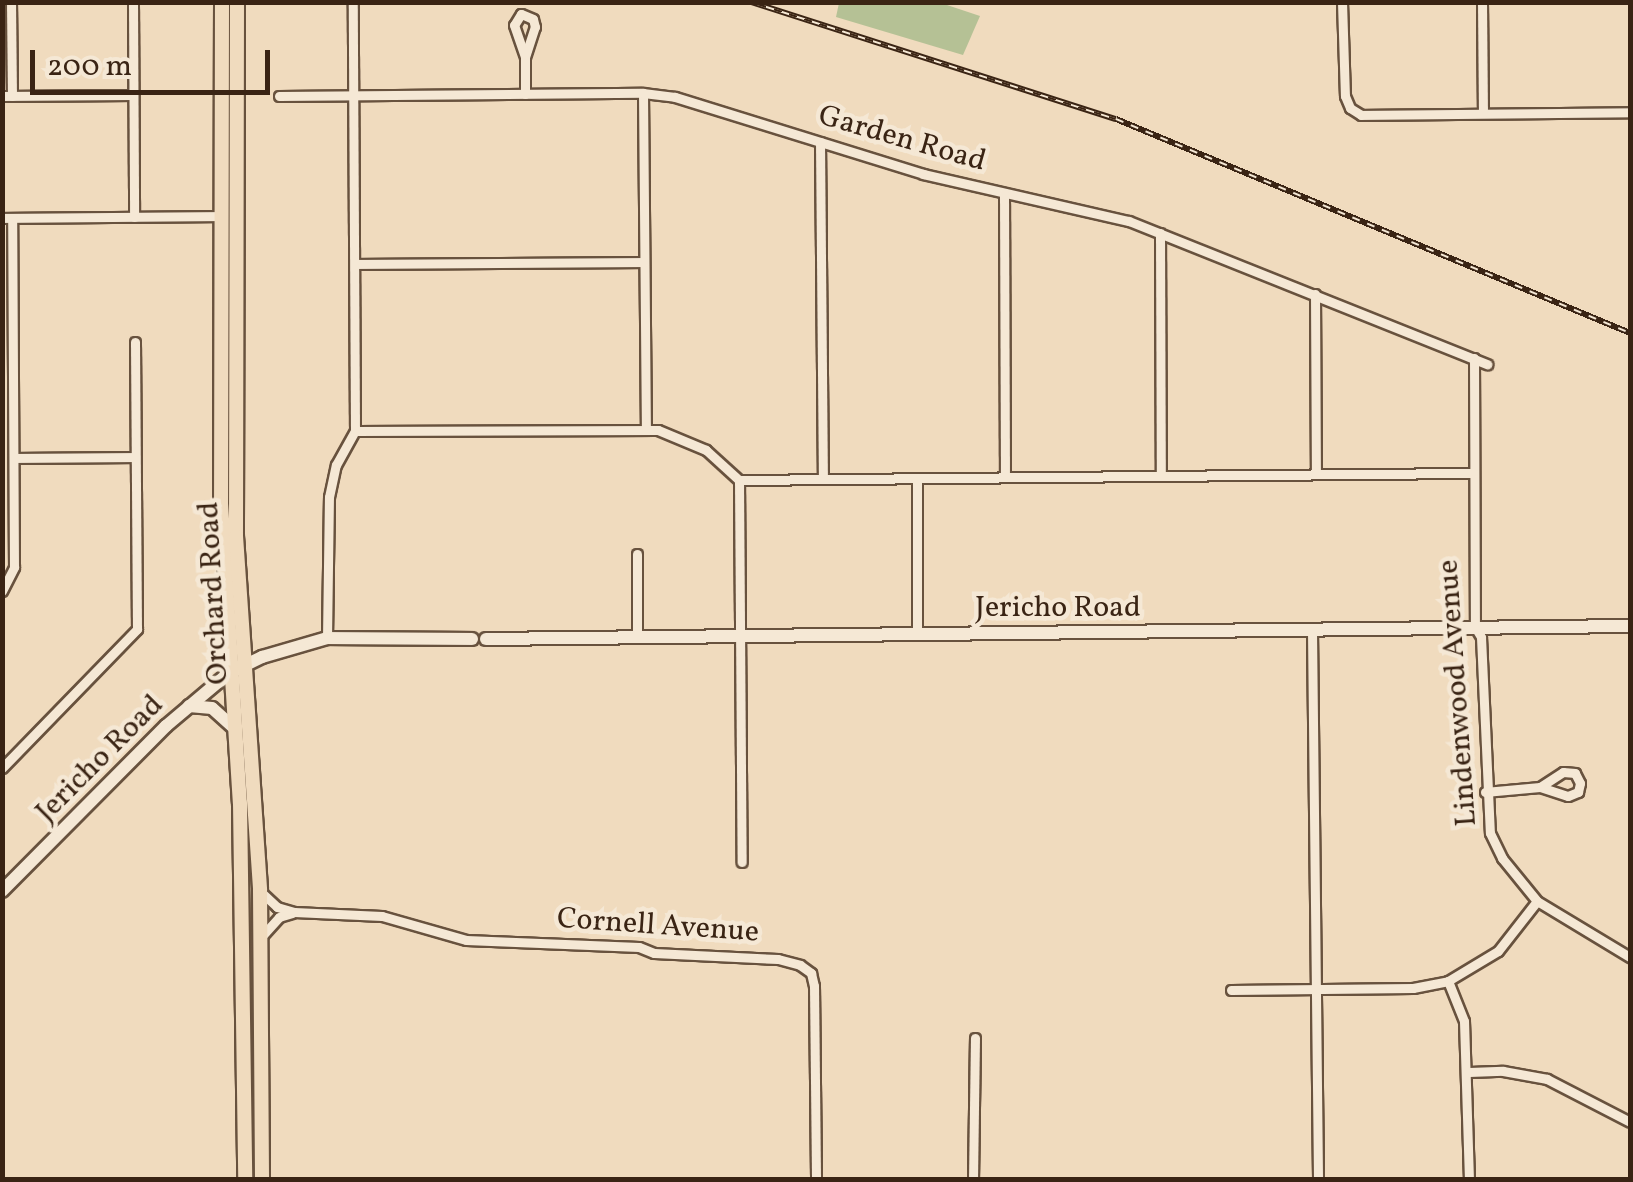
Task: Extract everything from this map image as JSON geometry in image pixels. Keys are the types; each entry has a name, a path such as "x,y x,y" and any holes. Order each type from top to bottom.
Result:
{"main road":[{"name":"Orchard Road","path":"222,2 221,503 244,944 245,1180"},
{"name":"Orchard Road","path":"237,2 236,518 260,890 262,1180"},
{"name":"Jericho Road","path":"3,889 189,706 229,672 328,638 1630,626"},
{"path":"189,706 212,708 233,728"}],"street":[{"path":"11,2 7,96 133,95"},
{"path":"132,2 134,217"},
{"path":"1342,2 1344,87 1350,108 1372,117 1630,112"},
{"path":"1482,2 1483,113"},
{"path":"328,638 329,497 336,465 356,431 354,4"},
{"path":"525,57 525,94"},
{"path":"643,93 646,430"},
{"name":"Garden Road","path":"279,96 643,93 675,97 1004,193 1130,221 1488,364"},
{"path":"820,142 823,478"},
{"path":"1004,193 1005,476"},
{"path":"2,591 14,567 15,458 7,218 222,216"},
{"path":"1160,232 1161,475"},
{"path":"356,264 644,262"},
{"path":"1314,294 1316,473"},
{"path":"2,768 136,629 135,342"},
{"name":"Lindenwood Avenue","path":"1474,358 1475,627 1481,637 1485,792 1496,846 1537,901 1630,957"},
{"path":"356,431 646,430 680,436 706,450 740,480 1473,473"},
{"path":"15,458 136,457"},
{"path":"916,478 917,634"},
{"path":"740,480 742,862"},
{"path":"637,554 637,638"},
{"path":"1312,631 1318,1180"},
{"path":"1485,792 1540,787"},
{"path":"260,890 276,907 294,912"},
{"path":"1230,990 1413,988 1448,981 1498,951 1537,901"},
{"path":"260,939 278,917 294,912"},
{"name":"Cornell Avenue","path":"294,912 382,916 481,941 639,946 654,953 778,958 800,964 810,973 814,986 816,1180"},
{"path":"1448,981 1464,1021 1469,1180"},
{"path":"973,1180 975,1038"},
{"path":"1468,1072 1503,1070 1548,1079 1630,1122"}],"green space":[{"path":"839,3 941,3 980,16 963,55 836,17"}],"railway":[{"path":"751,2 1116,119 1630,333"}]}
